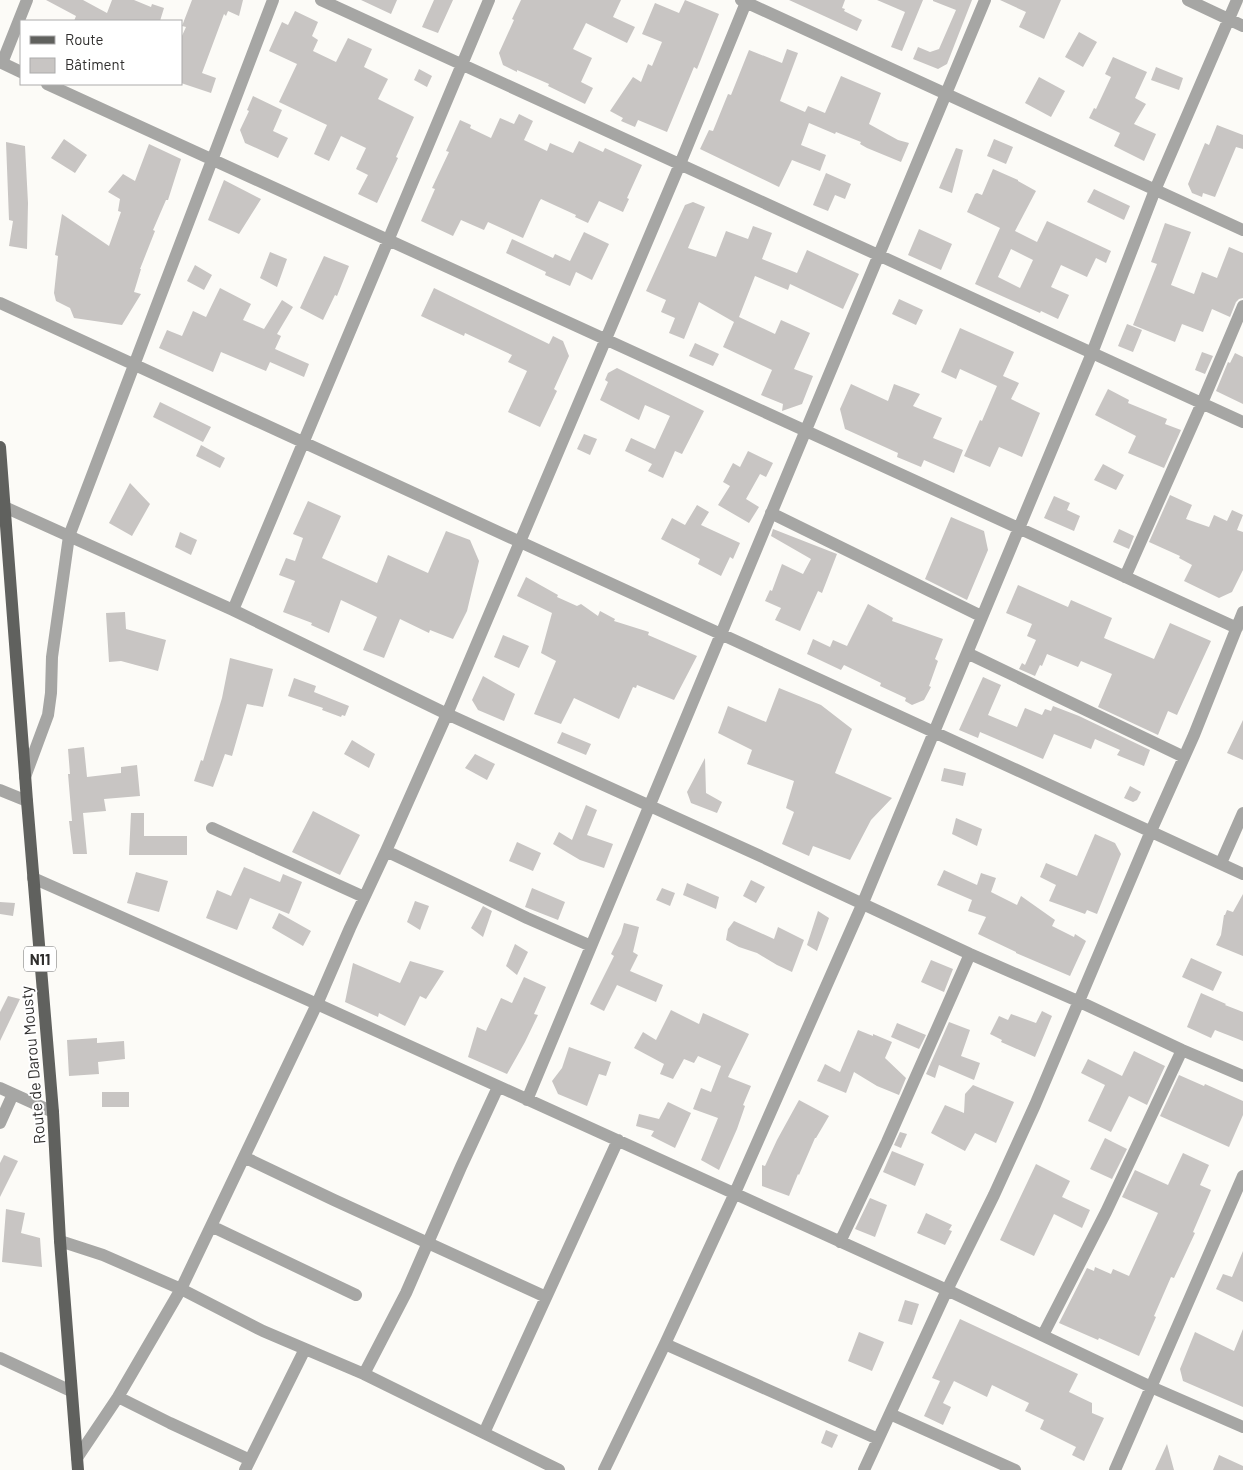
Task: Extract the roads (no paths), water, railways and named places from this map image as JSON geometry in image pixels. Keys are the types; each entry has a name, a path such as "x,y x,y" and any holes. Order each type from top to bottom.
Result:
{"main road":[{"name":"Route de Darou Mousty","path":"0,448 2,506 53,1112 60,1241 78,1464"}],"street":[{"path":"20,72 1,63 27,0"},
{"path":"25,777 48,716 52,657 69,536 273,0"},
{"path":"321,0 1243,422"},
{"path":"233,610 488,0"},
{"path":"526,1100 985,0"},
{"path":"1188,0 1243,26"},
{"path":"604,1470 734,1195 862,905 1092,353 1155,190 1237,0"},
{"path":"78,1464 181,1288 317,1004 447,714 680,164 745,1 1243,230"},
{"path":"49,85 1237,628"},
{"path":"0,303 1243,874"},
{"path":"1125,577 1243,306"},
{"path":"2,506 233,610 447,714 649,805 862,905 1243,1076"},
{"path":"771,514 981,616"},
{"path":"864,1470 1027,1123 1184,757 1243,612"},
{"path":"967,653 1184,757"},
{"path":"0,790 27,801"},
{"path":"1220,864 1243,813"},
{"path":"212,828 364,897"},
{"path":"386,851 527,918 591,946"},
{"path":"33,878 618,1140 734,1195 947,1290 1151,1387 1243,1427"},
{"path":"840,1242 887,1142 970,954"},
{"path":"1043,1335 1106,1212 1182,1050"},
{"path":"364,1374 406,1293 498,1087"},
{"path":"0,1088 53,1112"},
{"path":"0,1123 13,1094"},
{"path":"484,1433 618,1140"},
{"path":"244,1157 546,1297"},
{"path":"1115,1470 1243,1176"},
{"path":"211,1226 356,1295"},
{"path":"60,1241 103,1255 181,1288 264,1330 364,1374 559,1470"},
{"path":"665,1344 878,1439"},
{"path":"118,1397 248,1465 305,1349"},
{"path":"0,1358 71,1391"},
{"path":"890,1414 1016,1470"}]}
